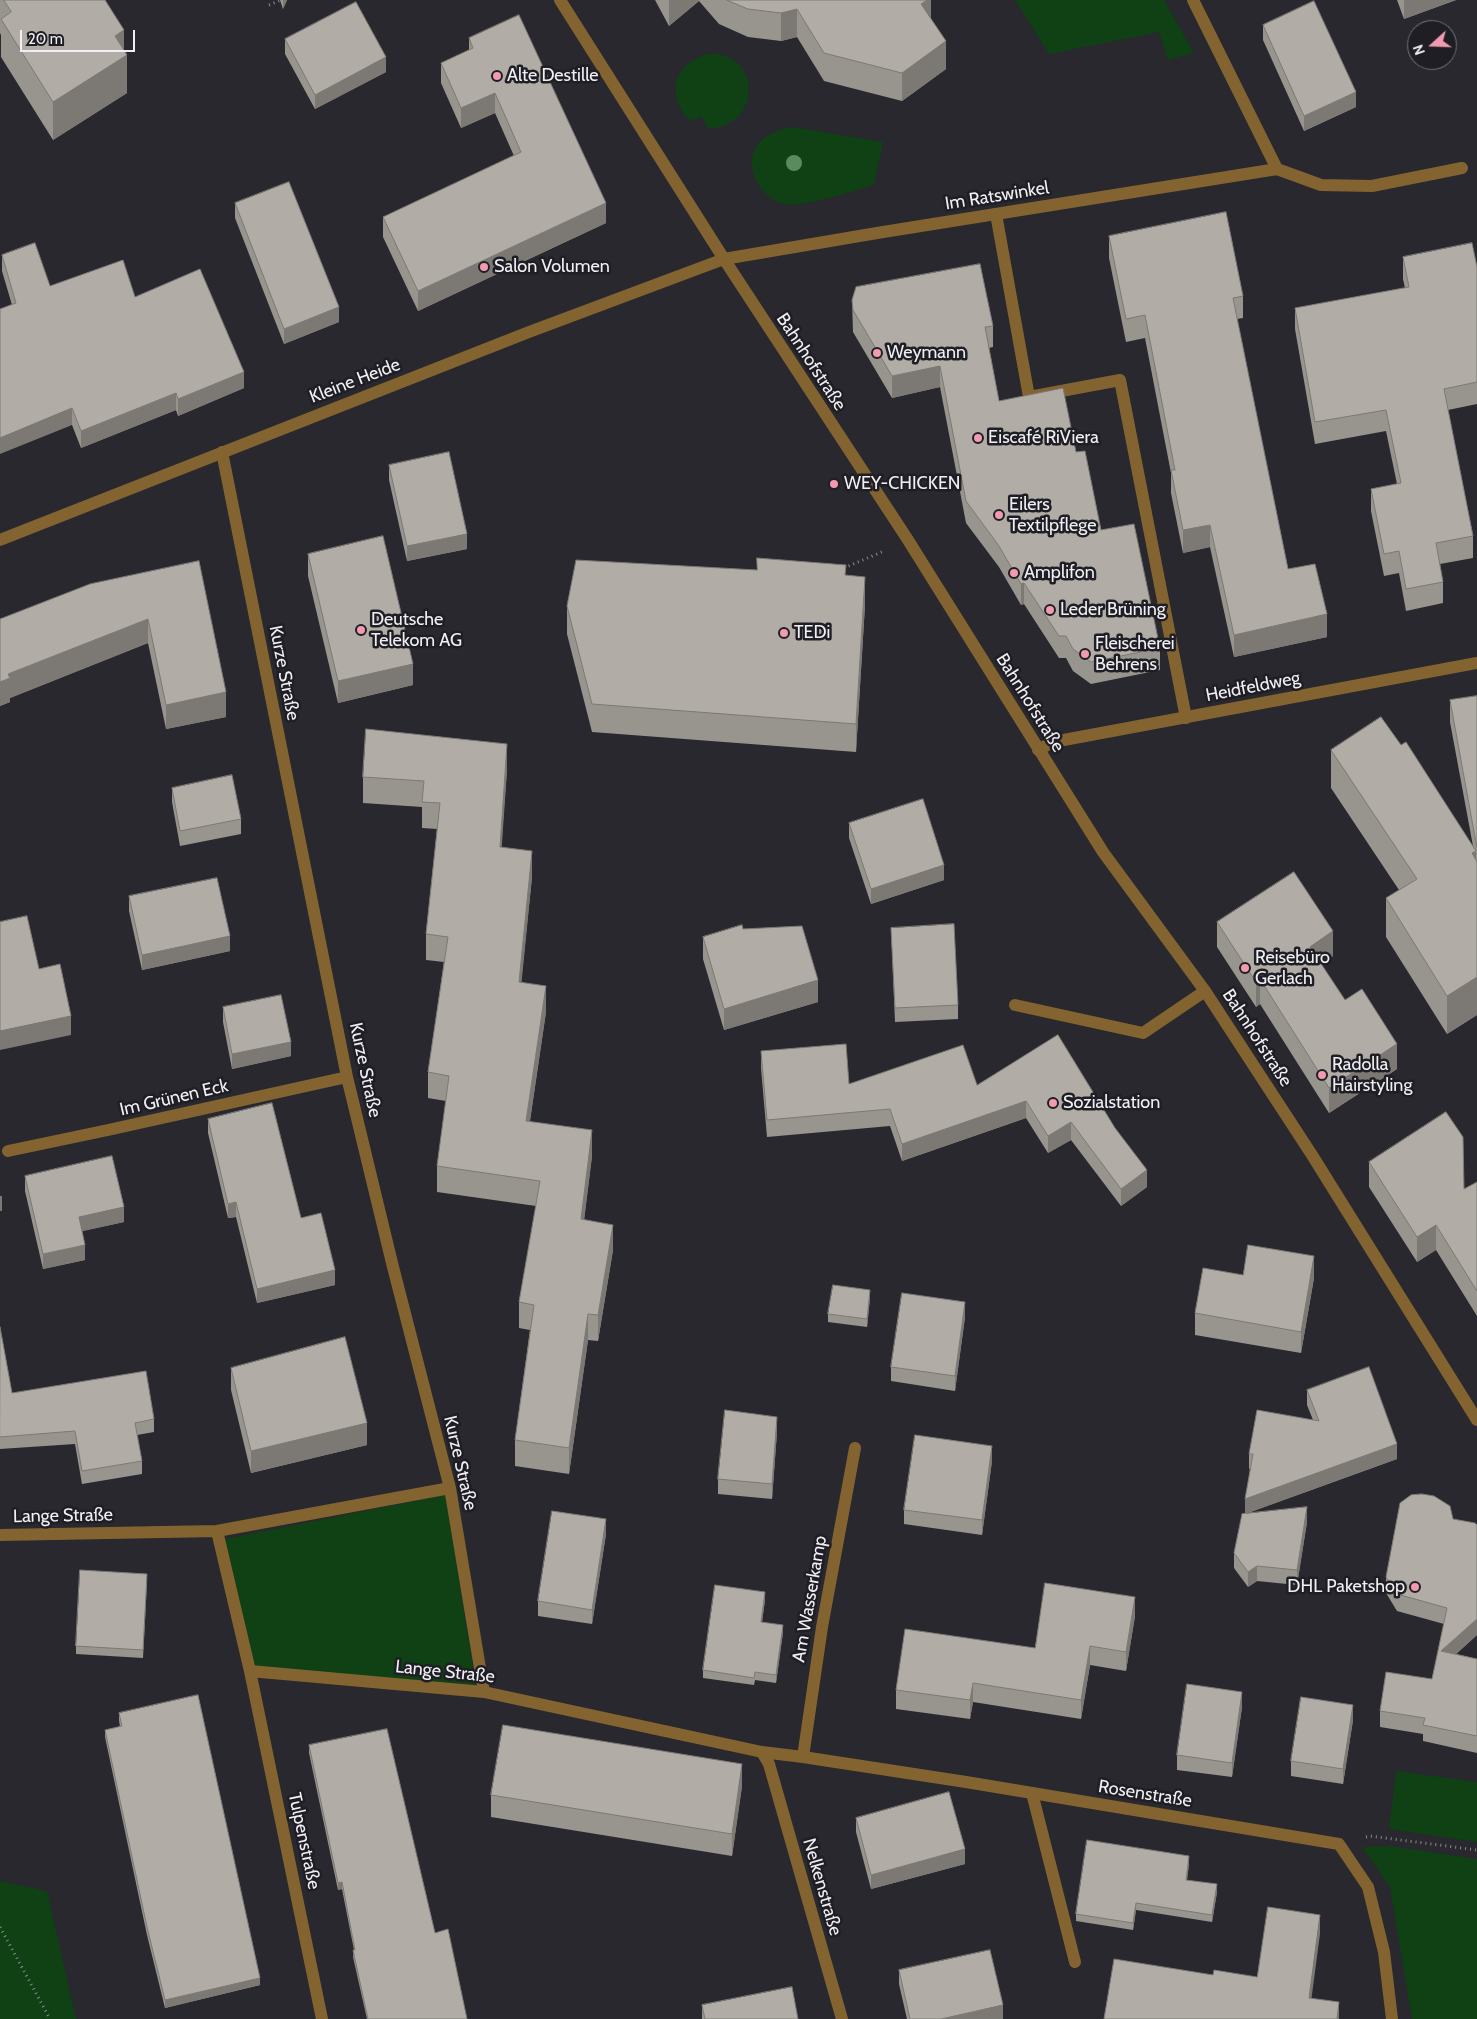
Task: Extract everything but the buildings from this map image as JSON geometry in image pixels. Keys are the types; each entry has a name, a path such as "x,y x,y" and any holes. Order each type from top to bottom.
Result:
{"street":[{"name":"Bahnhofstraße","path":"560,0 724,260 908,540 1103,852 1205,990 1312,1155 1477,1420"},
{"path":"1193,0 1277,169"},
{"name":"Im Ratswinkel","path":"724,260 1277,169 1321,185 1372,186 1462,168"},
{"path":"996,214 1029,397 1120,380 1186,718"},
{"name":"Kleine Heide","path":"0,540 529,332 724,260"},
{"name":"Kurze Straße","path":"222,452 347,1077 392,1267 450,1488 484,1692"},
{"name":"Heidfeldweg","path":"1038,750 1053,742 1477,663"},
{"path":"1014,1005 1143,1033 1205,990"},
{"name":"Im Grünen Eck","path":"8,1151 347,1077"},
{"name":"Am Wasserkamp","path":"803,1757 822,1627 855,1448"},
{"name":"Lange Straße","path":"0,1535 217,1531 450,1488"},
{"path":"217,1531 250,1671"},
{"name":"Lange Straße","path":"250,1671 484,1692 762,1752"},
{"name":"Tulpenstraße","path":"250,1671 322,2019"},
{"name":"Rosenstraße","path":"762,1752 1032,1793 1339,1844"},
{"name":"Nelkenstraße","path":"762,1752 769,1764 842,2019"},
{"path":"1032,1793 1075,1962"},
{"path":"1339,1844 1368,1887 1384,1952 1392,2019"}],"path":[{"path":"269,5 281,0"},
{"path":"843,568 908,540"},
{"path":"1339,1844 1370,1836 1477,1850"},
{"path":"0,1926 50,2019"}],"green space":[{"path":"1015,0 1164,0 1194,53 1168,60 1159,32 1049,54"},
{"path":"707,54 725,56 738,63 746,75 749,88 747,103 739,115 726,125 708,129 701,116 690,121 677,101 675,91 676,82 686,65"},
{"path":"793,127 883,142 874,185 803,204 783,204 768,196 753,174 752,157 758,144 766,136 782,129"},
{"path":"445,1495 476,1686 255,1666 225,1539"},
{"path":"1396,1771 1477,1782 1477,1842 1389,1829"},
{"path":"1390,1846 1477,1859 1477,2019 1412,2019 1390,1887 1362,1847"},
{"path":"0,1881 47,1891 76,2019 0,2019"}],"place":[{"name":"Alte Destille","path":"497,76"},
{"name":"Salon Volumen","path":"484,267"},
{"name":"Weymann","path":"877,353"},
{"name":"Eiscafé RiViera","path":"978,438"},
{"name":"WEY-CHICKEN","path":"834,484"},
{"name":"Eilers Textilpflege","path":"999,515"},
{"name":"Amplifon","path":"1014,573"},
{"name":"Leder Brüning","path":"1050,610"},
{"name":"Deutsche Telekom AG","path":"361,630"},
{"name":"TEDi","path":"784,633"},
{"name":"Fleischerei Behrens","path":"1085,654"},
{"name":"Reisebüro Gerlach","path":"1245,968"},
{"name":"Radolla Hairstyling","path":"1322,1075"},
{"name":"Sozialstation","path":"1053,1103"},
{"name":"DHL Paketshop","path":"1415,1587"}]}
